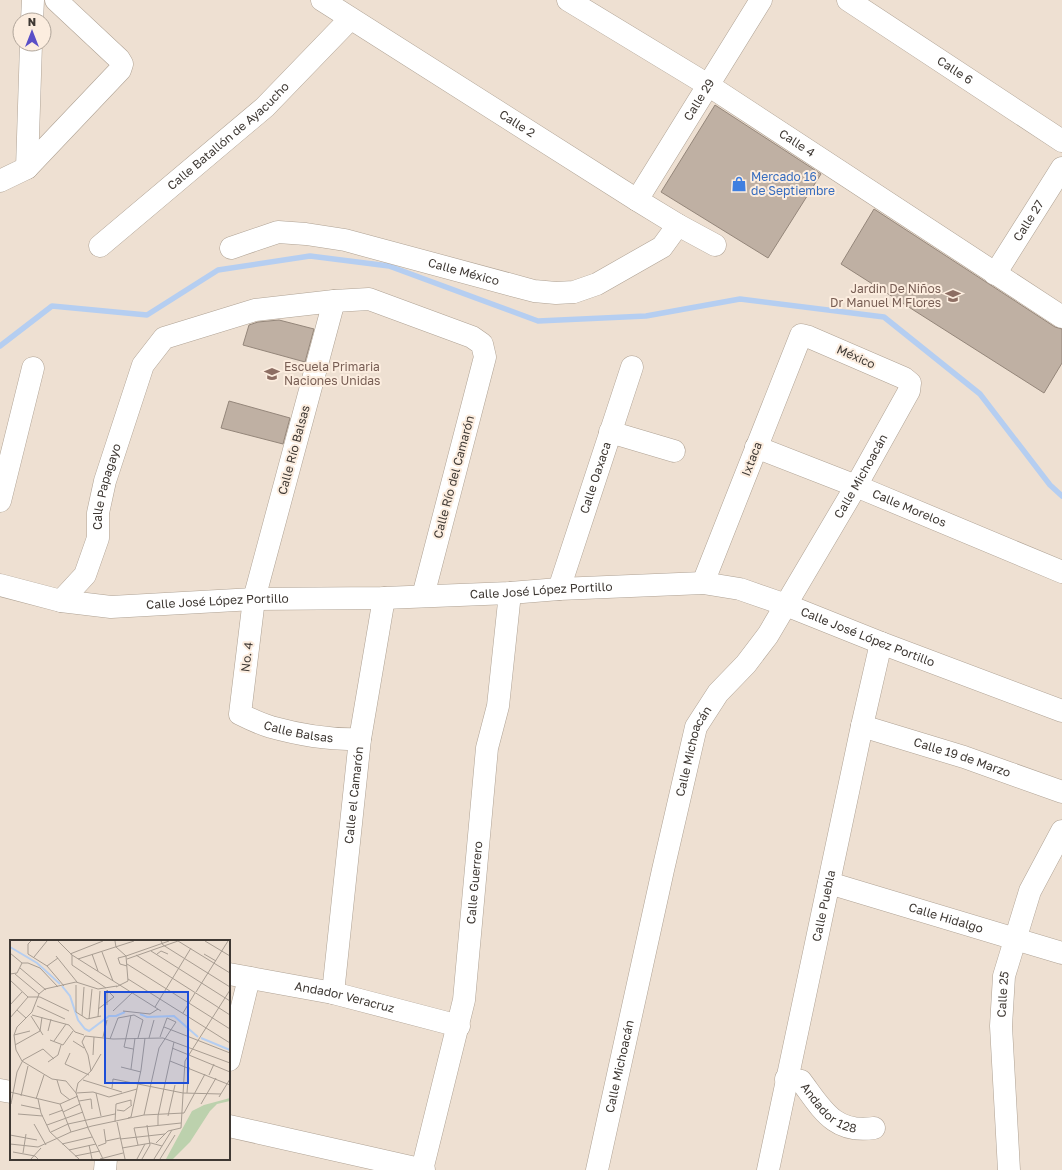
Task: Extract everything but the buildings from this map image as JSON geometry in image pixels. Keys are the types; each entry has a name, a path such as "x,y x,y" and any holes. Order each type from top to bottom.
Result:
{"street":[{"path":"32,12 33,0"},
{"path":"0,181 27,168 120,70 122,64 119,59 56,0"},
{"name":"Calle 2","path":"322,0 637,200 715,245"},
{"name":"Calle 4","path":"568,0 708,85 1062,317"},
{"name":"Calle 29","path":"637,200 761,0"},
{"name":"Calle 6","path":"848,0 1062,142"},
{"name":"Calle Batallón de Ayacucho","path":"100,246 266,107 350,19"},
{"path":"27,168 31,52"},
{"name":"Calle 27","path":"995,274 1062,168"},
{"name":"Calle México","path":"231,248 278,232 306,234 345,240 534,291 574,292 597,284 662,248 678,225"},
{"name":"Calle Papagayo","path":"61,601 85,575 98,538 98,513 105,481 143,365 164,338 255,310 334,301 369,299 472,337 482,344 485,358"},
{"name":"Calle Río Balsas","path":"254,599 334,301"},
{"name":"México","path":"801,335 810,337 904,378 910,383"},
{"name":"Ixtaca","path":"703,583 801,335"},
{"name":"Calle Río del Camarón","path":"423,596 485,358"},
{"name":"Calle Oaxaca","path":"559,589 632,366"},
{"path":"0,501 33,368"},
{"name":"Calle Michoacán","path":"597,1170 696,727 718,693 746,664 768,635 856,486 909,391 910,383"},
{"path":"610,432 674,451"},
{"name":"Calle Morelos","path":"756,447 856,486 1062,572"},
{"name":"Calle José López Portillo","path":"0,585 61,601 111,607 254,599 384,598 703,583 740,589 786,605 881,643 1062,711"},
{"name":"Calle Guerrero","path":"423,1170 459,1026 464,1000 487,748 498,706 510,593"},
{"name":"Calle el Camarón","path":"333,992 360,740 384,598"},
{"name":"No. 4","path":"240,714 254,599"},
{"name":"Calle Puebla","path":"768,1170 786,1079 881,643"},
{"name":"Calle Balsas","path":"240,714 270,727 310,736 360,740"},
{"name":"Calle 19 de Marzo","path":"862,726 964,757 1062,792"},
{"name":"Calle 25","path":"1009,1170 1001,1026 1004,976 1014,939 1030,891 1062,831"},
{"name":"Calle Hidalgo","path":"829,883 1062,954"},
{"path":"230,1052 239,976"},
{"name":"Andador Veracruz","path":"239,976 333,992 459,1026"},
{"name":"Andador 128","path":"786,1079 801,1081 828,1116 843,1126 863,1130 874,1128"},
{"path":"0,1090 10,1092"},
{"path":"230,1126 423,1170"},
{"path":"105,1170 106,1160"}],"waterway":[{"path":"0,346 52,306 147,315 218,270 310,256 389,266 538,321 646,316 740,299 884,317 980,394 1050,485 1062,496"}],"place":[{"name":"Mercado 16 de Septiembre","path":"739,184"},
{"name":"Jardin De Niños Dr Manuel M Flores","path":"953,296"},
{"name":"Escuela Primaria Naciones Unidas","path":"272,374"}]}
